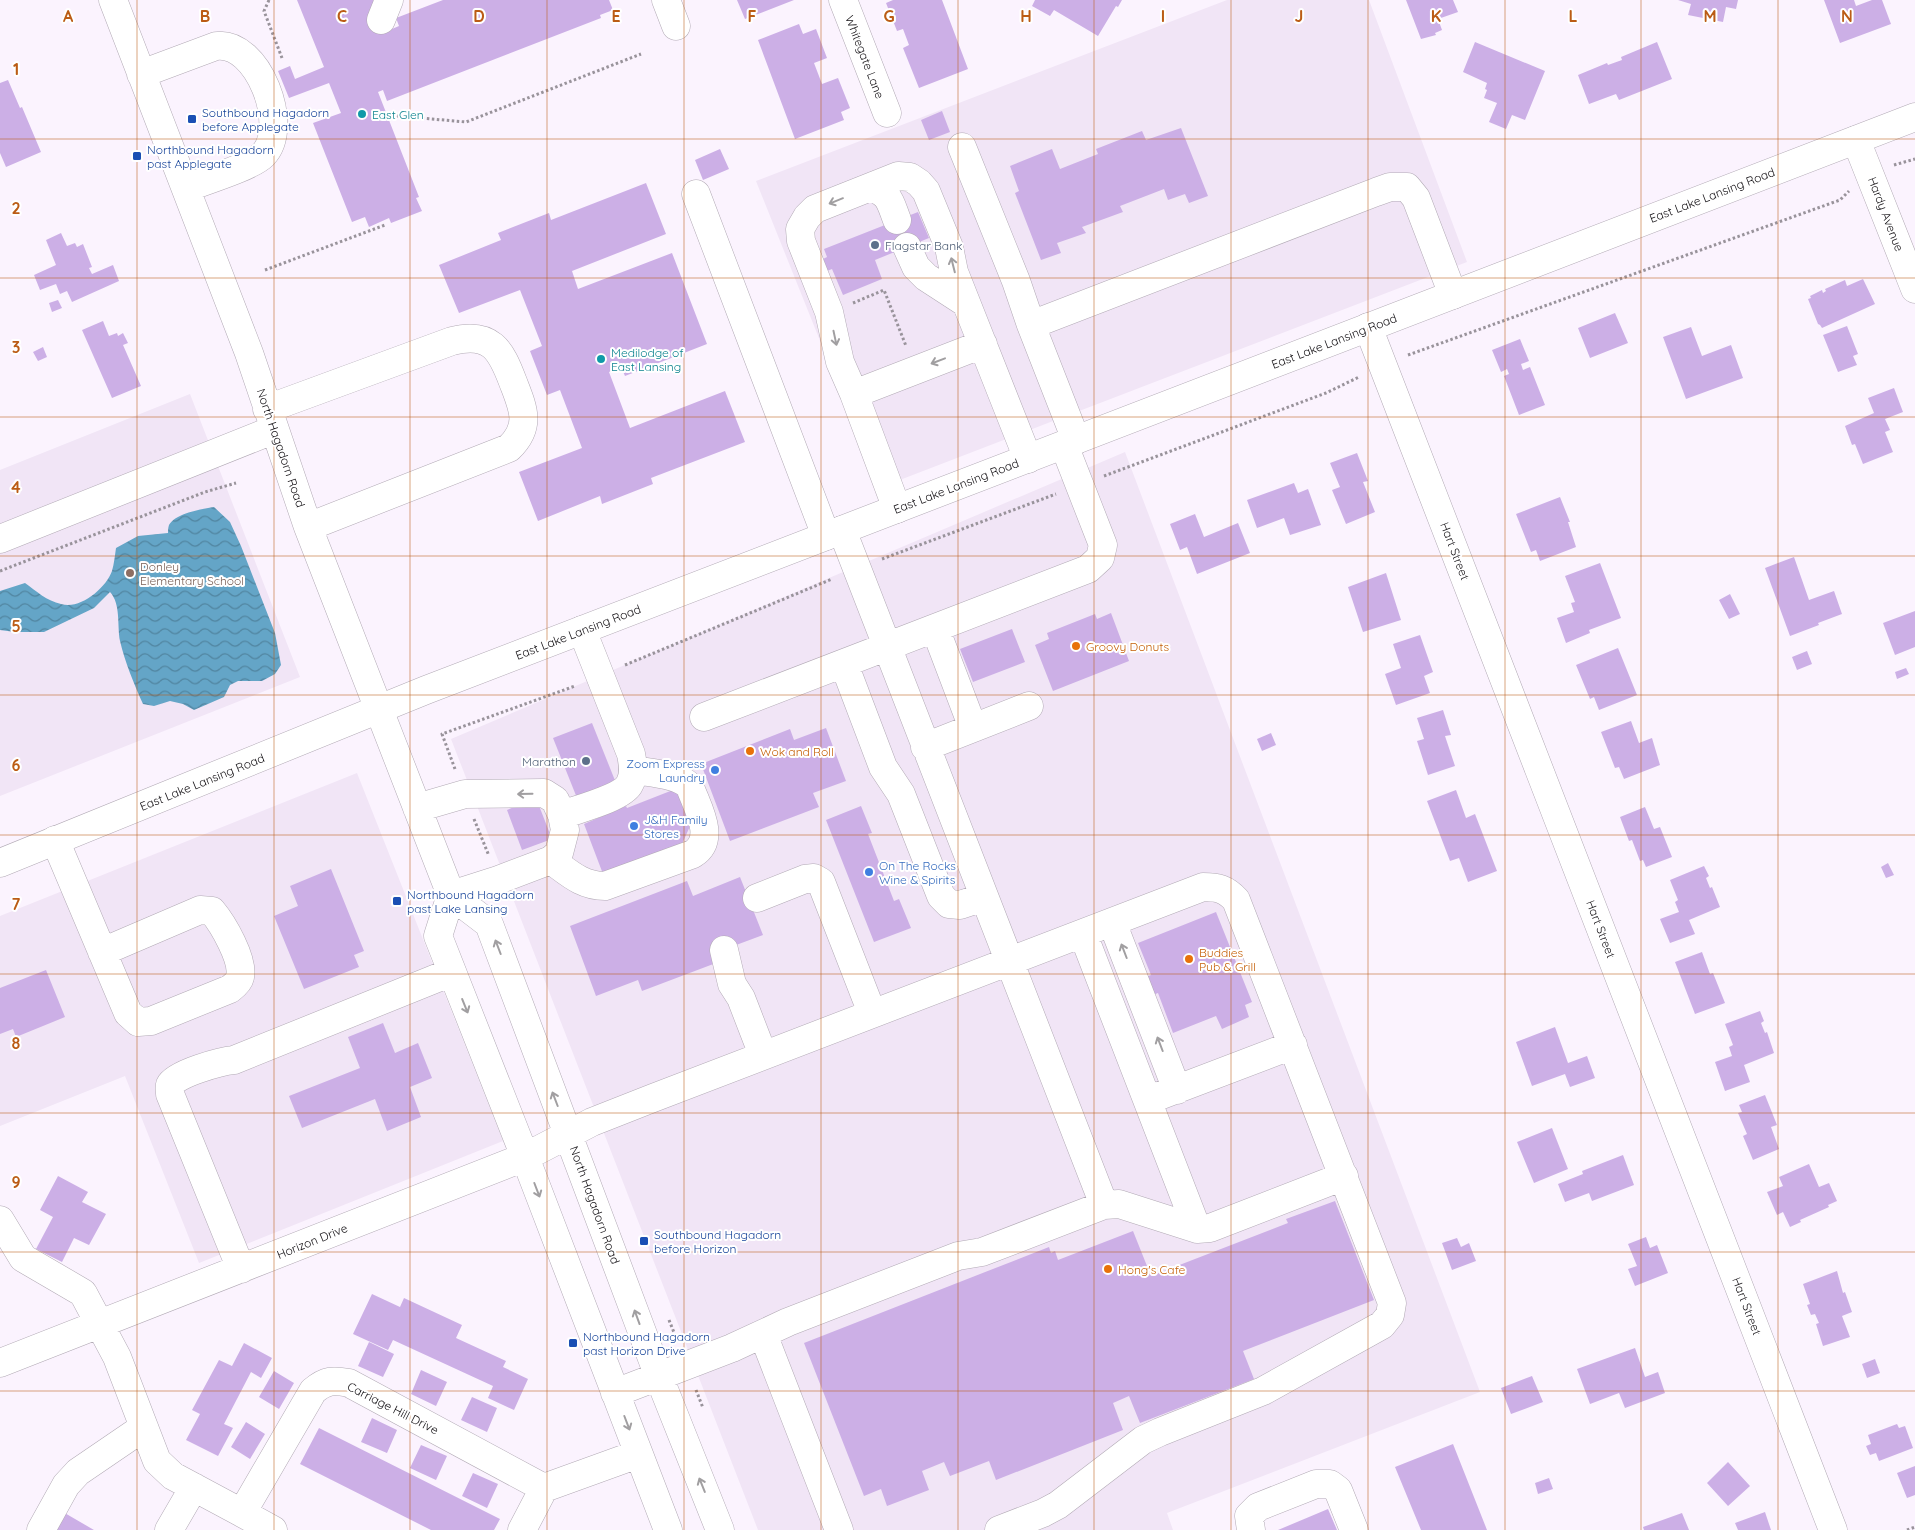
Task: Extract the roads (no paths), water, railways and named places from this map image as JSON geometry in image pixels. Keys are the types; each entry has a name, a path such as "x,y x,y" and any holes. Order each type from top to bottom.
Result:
{"street":[{"name":"North Hagadorn Road","path":"113,0 248,353 308,526 451,894 489,924 659,1377 720,1530"},
{"path":"666,0 676,26"},
{"name":"Whitegate Lane","path":"843,0 887,113"},
{"path":"141,74 216,46 224,45 234,47 252,62 261,78 271,107 274,124 270,144 263,155 254,162 186,188"},
{"name":"East Lake Lansing Road","path":"0,863 426,690 1915,117"},
{"name":"Hardy Avenue","path":"1856,140 1915,290"},
{"path":"704,717 1088,569 1100,558 1103,545 1080,484 1070,442 1031,325 1016,281 962,148"},
{"path":"897,509 840,362 829,312 801,241 800,229 807,217 816,209 898,176 910,177 926,191 949,247 954,272 1028,459"},
{"path":"870,187 882,190 888,198 897,220"},
{"path":"1031,325 1390,187 1407,187 1416,198 1453,295"},
{"path":"696,194 834,533 857,569 1104,1205"},
{"path":"908,247 916,267 926,277 966,303"},
{"name":"Hart Street","path":"1368,327 1384,364 1833,1530"},
{"path":"0,539 444,344 465,338 476,338 488,342 497,350 504,358 523,407 522,430 517,441 509,448 308,526"},
{"path":"854,394 983,344"},
{"path":"935,628 972,728"},
{"path":"562,815 620,793 629,785 634,770 631,754 582,630"},
{"path":"844,664 883,767 901,794 941,896 949,904 960,905 984,897"},
{"path":"891,778 972,728 1030,706"},
{"path":"551,860 582,882 593,886 606,886 700,850 704,841 705,829 690,786 686,781 634,770"},
{"path":"418,808 465,794 544,793 555,800 562,815 565,830 559,852 551,860 498,880 451,894 438,936 668,1530"},
{"path":"55,840 102,952 128,1013 138,1022 151,1021 230,989 239,980 241,967 222,922 212,911 200,910 102,952"},
{"path":"757,898 806,879 814,878 821,882 872,1014"},
{"name":"Horizon Drive","path":"0,1363 525,1157 592,1122 1203,887 1217,886 1229,891 1236,900 1293,1044"},
{"path":"1112,922 1177,1090"},
{"path":"1082,934 1197,1229"},
{"path":"724,950 732,984 741,998 763,1055"},
{"path":"241,1269 170,1094 170,1085 176,1079 220,1061 234,1060 452,972"},
{"path":"999,1530 1043,1513 1058,1505 1142,1440 1263,1391 1382,1325 1390,1315 1392,1303 1293,1044 1147,1101"},
{"path":"615,1394 788,1322 958,1256 982,1252 1104,1205 1119,1204 1197,1229 1210,1228 1344,1176"},
{"path":"0,1220 23,1258 83,1293 117,1357 157,1461 173,1476 273,1530"},
{"path":"763,1334 839,1530"},
{"name":"Carriage Hill Drive","path":"242,1513 313,1391 322,1383 336,1380 349,1383 544,1488"},
{"path":"41,1530 66,1485 78,1472 144,1427"},
{"path":"522,1530 544,1488 638,1454"},
{"path":"1251,1530 1249,1516 1258,1507 1316,1484 1330,1484 1338,1490 1354,1530"},
{"path":"168,1530 194,1487"}],"water":[{"path":"214,507 230,522 275,633 281,665 275,674 262,681 238,681 230,685 224,697 194,710 183,704 170,701 154,706 143,704 122,649 116,602 110,592 94,608 44,632 0,630 0,591 25,583 56,603 68,605 84,601 109,578 116,548 138,536 168,533 169,525 177,517"}],"place":[{"name":"East Glen","path":"362,114"},
{"name":"Southbound Hagadorn before Applegate","path":"192,119"},
{"name":"Northbound Hagadorn past Applegate","path":"137,156"},
{"name":"Flagstar Bank","path":"875,245"},
{"name":"Medilodge of East Lansing","path":"601,359"},
{"name":"Donley Elementary School","path":"130,573"},
{"name":"Groovy Donuts","path":"1076,646"},
{"name":"Wok and Roll","path":"750,751"},
{"name":"Marathon","path":"586,761"},
{"name":"Zoom Express Laundry","path":"715,770"},
{"name":"J&H Family Stores","path":"634,826"},
{"name":"On The Rocks Wine & Spirits","path":"869,872"},
{"name":"Northbound Hagadorn past Lake Lansing","path":"397,901"},
{"name":"Buddies Pub & Grill","path":"1189,959"},
{"name":"Southbound Hagadorn before Horizon","path":"644,1241"},
{"name":"Hong's Cafe","path":"1108,1269"},
{"name":"Northbound Hagadorn past Horizon Drive","path":"573,1343"}]}
